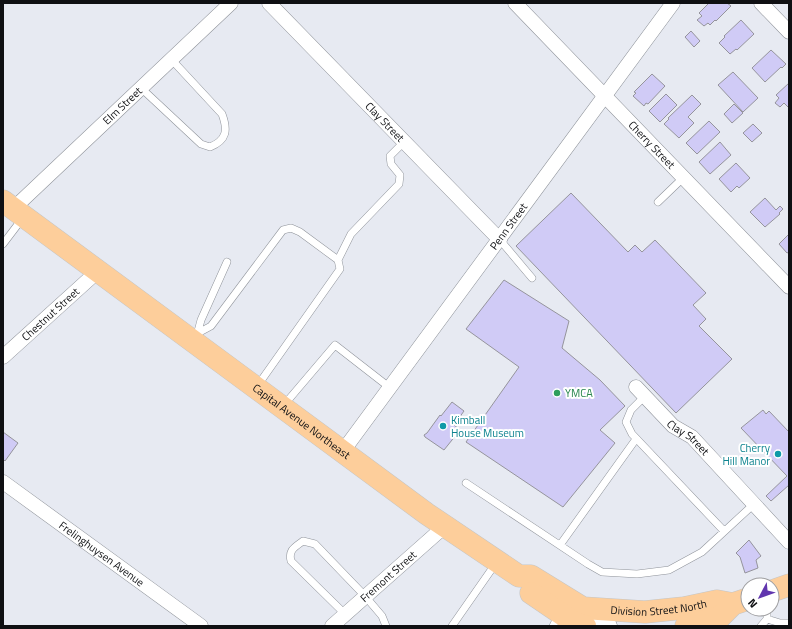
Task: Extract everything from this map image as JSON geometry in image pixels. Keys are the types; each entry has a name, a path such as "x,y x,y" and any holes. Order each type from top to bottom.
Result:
{"main road":[{"name":"Capital Avenue Northeast","path":"14,208 98,271 196,337 256,387 445,526 518,576 531,576 581,621"},
{"name":"Division Street North","path":"518,576 526,589 556,619 581,621 684,608 717,601 740,602"},
{"name":"Division Street North","path":"686,626 720,617 740,602"}],"street":[{"name":"Elm Street","path":"14,208 231,3"},
{"name":"Clay Street","path":"269,3 500,240"},
{"name":"Cherry Street","path":"514,3 789,287"},
{"name":"Penn Street","path":"343,451 674,3"},
{"path":"760,3 789,32"},
{"name":"Chestnut Street","path":"3,357 98,271"},
{"name":"Clay Street","path":"641,391 673,426 692,437 789,542"},
{"name":"Frelinghuysen Avenue","path":"3,482 201,626"},
{"name":"Fremont Street","path":"332,626 445,526"},
{"name":"Capital Avenue Northeast","path":"581,621 608,626"}],"lane":[{"path":"140,88 201,144 210,147 218,144 225,136 226,126 222,114 171,59"},
{"path":"256,387 340,269 338,260 351,234 400,184 400,175 390,164 390,156 404,142"},
{"path":"658,202 683,178"},
{"path":"3,244 14,208"},
{"path":"196,337 211,326 283,230 291,228 300,232 338,260"},
{"path":"500,240 532,278"},
{"path":"196,337 201,320 227,262"},
{"path":"283,407 335,345 389,387"},
{"path":"641,391 626,422 632,434 724,531"},
{"path":"560,545 636,439"},
{"path":"466,483 602,572 637,574 669,570 702,552 754,504"},
{"path":"345,614 291,561 289,555 292,550 303,541 315,544 365,596 382,616 386,626"},
{"path":"452,626 498,562"},
{"path":"761,626 767,619 780,623 789,623"}],"building":[{"path":"709,3 727,3 731,6 716,21 715,20 710,25 708,23 704,26 697,20 702,16 699,13"},
{"path":"741,20 754,34 737,50 736,49 730,54 719,43 725,37 724,36"},
{"path":"691,31 700,41 694,47 685,37"},
{"path":"771,50 786,64 765,82 752,68"},
{"path":"733,72 758,98 743,112 718,85"},
{"path":"652,74 665,86 648,104 646,103 644,106 633,96 636,93 634,92"},
{"path":"789,83 789,106 788,107 784,103 780,107 775,103 779,98 776,95"},
{"path":"666,94 677,105 660,122 649,111"},
{"path":"692,95 701,104 688,117 694,123 679,138 664,124 669,119 668,118"},
{"path":"734,104 743,113 732,123 724,114"},
{"path":"709,121 720,132 697,154 686,143"},
{"path":"753,124 762,133 752,142 743,133"},
{"path":"720,142 731,155 710,174 699,162"},
{"path":"736,163 750,178 739,188 737,186 731,192 719,179"},
{"path":"571,193 628,252 635,245 642,252 655,240 706,293 693,305 706,319 699,326 732,359 676,413 516,246"},
{"path":"765,198 776,210 780,206 783,209 779,213 780,214 765,227 750,212"},
{"path":"789,234 789,252 787,253 779,244"},
{"name":"YMCA","path":"504,280 569,321 562,348 600,380 625,406 600,430 615,443 563,507 466,442 519,367 466,329"},
{"name":"Kimball House Museum","path":"452,402 464,411 454,425 460,430 444,450 424,435"},
{"name":"Cherry Hill Manor","path":"763,410 766,414 769,411 789,432 789,485 771,501 766,496 787,476 741,428"},
{"path":"3,432 18,443 5,461 3,459"},
{"path":"749,540 761,556 756,560 758,568 745,573 740,557 736,553"}],"place":[{"name":"YMCA","path":"557,393"},
{"name":"Kimball House Museum","path":"443,426"},
{"name":"Cherry Hill Manor","path":"778,454"}]}
